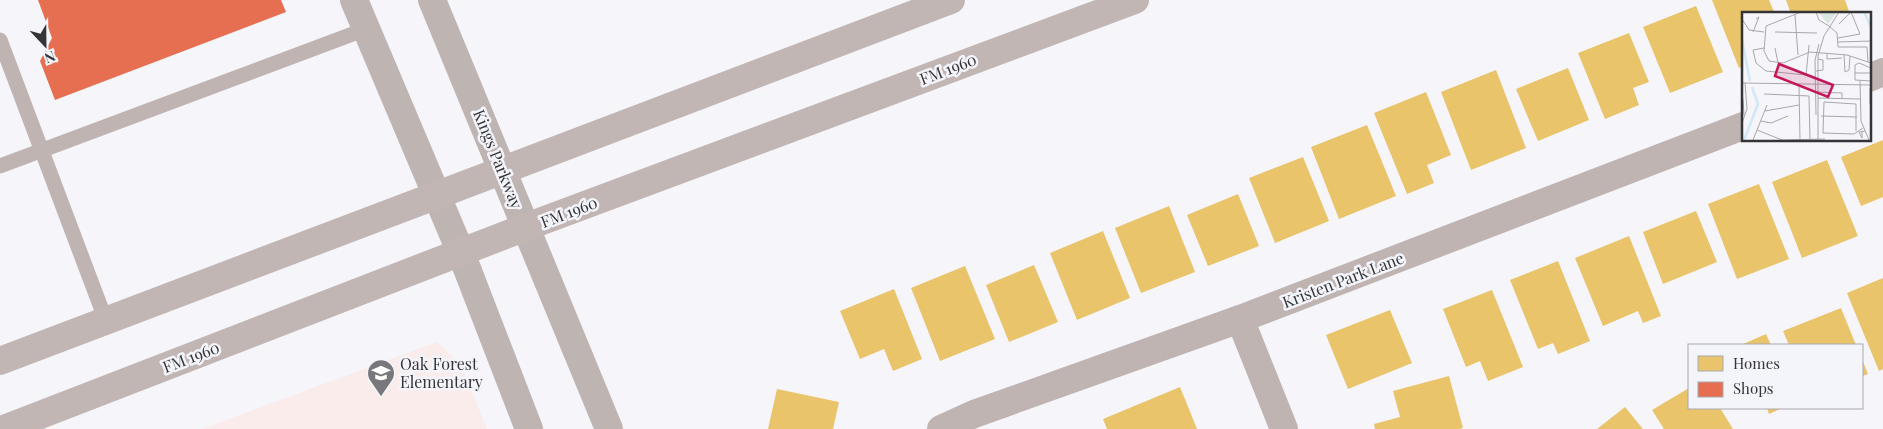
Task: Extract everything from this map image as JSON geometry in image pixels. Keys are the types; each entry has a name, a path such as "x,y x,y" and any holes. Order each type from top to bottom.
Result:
{"main road":[{"path":"0,361 951,0"},
{"name":"FM 1960","path":"4,429 526,228 1136,0"}],"street":[{"path":"354,0 461,253 529,429"},
{"name":"Kings Parkway","path":"432,0 609,429"},
{"path":"1870,78 1883,72"},
{"name":"Kristen Park Lane","path":"941,429 984,411 1240,319 1742,126"},
{"path":"1240,319 1284,429"}],"lane":[{"path":"0,166 366,29"},
{"path":"0,40 106,321"}],"shaded area":[{"name":"Oak Forest Elementary","path":"437,342 461,365 487,429 202,429"}],"building: Homes":[{"path":"1712,0 1769,0 1774,12 1742,12 1742,66 1739,68"},
{"path":"1786,0 1845,0 1849,12 1790,12"},
{"path":"1696,6 1723,72 1670,93 1643,27"},
{"path":"1629,33 1649,82 1633,88 1639,105 1605,119 1578,53"},
{"path":"1568,68 1589,120 1538,141 1516,89"},
{"path":"1496,70 1526,148 1471,170 1441,92"},
{"path":"1426,92 1451,155 1427,165 1434,183 1407,194 1374,113"},
{"path":"1367,125 1396,196 1339,219 1311,147"},
{"path":"1883,140 1883,197 1861,206 1841,157"},
{"path":"1303,157 1329,221 1275,243 1249,178"},
{"path":"1827,160 1858,236 1802,258 1772,182"},
{"path":"1759,184 1789,259 1737,279 1708,204"},
{"path":"1238,194 1259,246 1208,266 1187,215"},
{"path":"1169,206 1195,272 1141,293 1115,228"},
{"path":"1696,211 1717,262 1663,284 1643,232"},
{"path":"1103,231 1130,298 1077,320 1050,253"},
{"path":"1629,236 1661,316 1643,323 1638,311 1603,326 1575,258"},
{"path":"1558,261 1590,341 1558,354 1553,343 1538,349 1510,280"},
{"path":"1034,265 1058,322 1009,342 986,285"},
{"path":"965,266 995,339 940,361 911,288"},
{"path":"1883,278 1883,369 1879,371 1847,293"},
{"path":"894,289 922,359 893,371 884,349 860,359 840,311"},
{"path":"1492,290 1523,367 1488,381 1480,361 1466,367 1443,309"},
{"path":"1841,308 1856,344 1789,344 1783,331"},
{"path":"1390,310 1412,363 1348,389 1326,335"},
{"path":"1766,334 1771,344 1743,344"},
{"path":"1863,362 1868,374 1863,376"},
{"path":"1449,376 1463,428 1375,429 1374,424 1400,417 1393,391"},
{"path":"1180,387 1197,429 1107,429 1103,419"},
{"path":"777,389 839,402 833,429 768,429"},
{"path":"1688,389 1688,409 1721,409 1733,429 1664,429 1652,410"},
{"path":"1625,407 1643,429 1597,429"},
{"path":"1767,409 1780,409 1769,414"}],"building: Shops":[{"path":"38,0 281,0 286,12 55,100 40,61 52,38"}],"place":[{"name":"Oak Forest Elementary","path":"381,397"}]}
